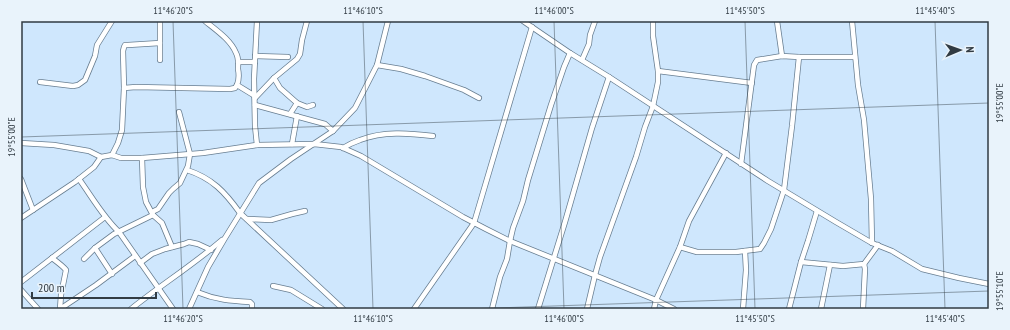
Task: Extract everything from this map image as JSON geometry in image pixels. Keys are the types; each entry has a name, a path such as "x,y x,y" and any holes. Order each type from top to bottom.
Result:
{"street":[{"path":"40,82 73,86 78,85 85,80 95,56 97,45 112,21"},
{"path":"160,21 160,60"},
{"path":"124,88 235,88 238,78 237,54 224,37 205,21"},
{"path":"257,21 255,56 257,145"},
{"path":"255,97 300,54 307,21"},
{"path":"190,309 208,267 259,183 291,159 333,131 355,108 377,65 388,21"},
{"path":"523,21 741,164 872,243 922,269 989,284"},
{"path":"582,60 589,44 590,35 595,21"},
{"path":"587,309 595,275 611,223 636,157 653,106 658,82 658,71 652,21"},
{"path":"777,21 782,56"},
{"path":"852,21 858,85 864,120 871,199 872,243"},
{"path":"414,309 474,223 532,27"},
{"path":"112,155 122,130 124,88 122,55 124,47 125,45 160,43"},
{"path":"492,309 528,180 564,67 570,53"},
{"path":"255,56 288,57"},
{"path":"741,164 754,64 757,60 782,56 855,57"},
{"path":"680,247 697,252 745,251 760,249 764,243 771,229 784,190 799,57"},
{"path":"238,62 255,62"},
{"path":"377,65 401,69 425,76 464,90 479,98"},
{"path":"658,71 752,83"},
{"path":"538,309 592,128 609,77"},
{"path":"274,78 280,88 297,103 307,107 313,105"},
{"path":"237,85 255,97"},
{"path":"290,114 297,103"},
{"path":"255,105 325,124 333,131"},
{"path":"84,259 95,248 114,234 158,209 173,189 180,183 187,170 190,154 179,112"},
{"path":"292,144 297,116"},
{"path":"343,148 361,140 385,134 404,133 433,136"},
{"path":"21,143 54,145 89,150 101,157 112,155 122,158 190,154 257,145 314,144 331,145 343,148 361,156 462,217 510,241 656,300 674,309"},
{"path":"654,309 656,300 680,247 689,221 726,153"},
{"path":"21,218 79,179 94,167 101,157"},
{"path":"142,158 142,177 146,202 152,213 162,223 172,247"},
{"path":"187,170 200,175 216,185 247,219 343,309"},
{"path":"79,179 105,217 119,232 173,309"},
{"path":"21,180 33,210"},
{"path":"247,219 271,220 305,211"},
{"path":"789,309 801,262 817,211"},
{"path":"21,282 105,217"},
{"path":"131,309 157,288 185,270 225,238"},
{"path":"140,263 152,254 165,248 189,242 198,244 210,250"},
{"path":"863,309 864,264 878,245"},
{"path":"95,248 112,274"},
{"path":"743,309 746,270 745,251"},
{"path":"52,258 66,270 60,309 112,274 135,256"},
{"path":"801,262 843,266 864,264"},
{"path":"821,309 830,265"},
{"path":"273,286 291,290 322,309"},
{"path":"21,290 38,309"},
{"path":"197,292 228,301 250,302 252,304 252,309"},
{"path":"334,309 338,305"}]}
